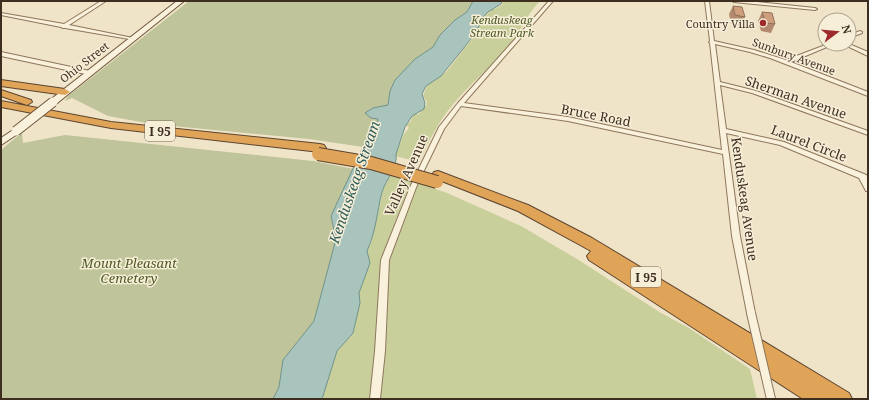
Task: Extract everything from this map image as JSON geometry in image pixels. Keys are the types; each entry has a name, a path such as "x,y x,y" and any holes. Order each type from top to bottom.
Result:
{"highway":[{"path":"1,83 65,92"},
{"path":"1,93 58,113 121,126"},
{"name":"I 95","path":"1,104 78,120 319,151 437,179 510,203 581,238 639,272 843,399"},
{"name":"I 95","path":"4,113 106,131 319,151"},
{"name":"I 95","path":"437,179 508,210 606,263 819,399"}],"street":[{"path":"63,27 104,1"},
{"name":"Ohio Street","path":"1,142 181,1"},
{"name":"Valley Avenue","path":"375,399 380,351 385,260 398,224 441,128 460,104 551,1"},
{"name":"Kenduskeag Avenue","path":"707,1 738,249 771,399"},
{"path":"734,1 815,9"},
{"path":"1,14 63,27 133,39"},
{"name":"Sunbury Avenue","path":"711,42 754,51 868,94"},
{"path":"857,49 868,54"},
{"path":"786,62 817,50"},
{"path":"1,54 90,73"},
{"name":"Sherman Avenue","path":"717,83 754,92 868,133"},
{"name":"Bruce Road","path":"460,104 568,119 726,153"},
{"name":"Laurel Circle","path":"723,130 782,143 865,177 868,189"}],"green space":[{"path":"189,1 473,1 467,12 455,20 440,35 433,47 415,59 390,91 388,105 373,108 365,113 371,118 378,119 377,131 363,147 309,139 152,124 108,116 72,98 65,101 68,96"},
{"name":"Kenduskeag Stream Park","path":"503,1 540,1 530,13 505,51 449,109 435,131 419,162 395,156 404,134 409,128 406,125 411,121 413,114 419,114 426,106 427,102 423,96 427,86 425,85 446,72 478,31 479,25 485,20 480,19 491,11 491,9 495,9 502,5"},
{"name":"Mount Pleasant Cemetery","path":"20,134 22,134 23,143 65,135 313,161 354,169 331,216 336,239 314,321 283,360 279,387 273,399 1,399 1,150"},
{"path":"391,173 447,193 521,226 577,259 661,313 689,328 750,369 757,399 321,399 337,351 353,333 360,303 359,293 370,263 367,251 371,243 383,190"}],"water":[{"name":"Kenduskeag Stream","path":"473,1 502,1 501,4 488,12 482,18 477,31 441,76 426,86 422,94 425,103 424,109 412,116 405,127 396,154 394,169 382,192 374,229 367,251 370,263 359,293 360,303 353,333 337,351 323,396 321,399 273,399 279,387 283,360 314,321 336,239 331,216 363,147 377,131 378,119 371,118 365,113 373,108 388,105 390,91 395,80 415,59 433,47 440,35 455,20 467,12"}],"building":[{"path":"733,6 742,7 745,17 735,15"},
{"path":"762,12 772,13 775,24 766,23"}],"place":[{"name":"Country Villa","path":"763,23"}]}
